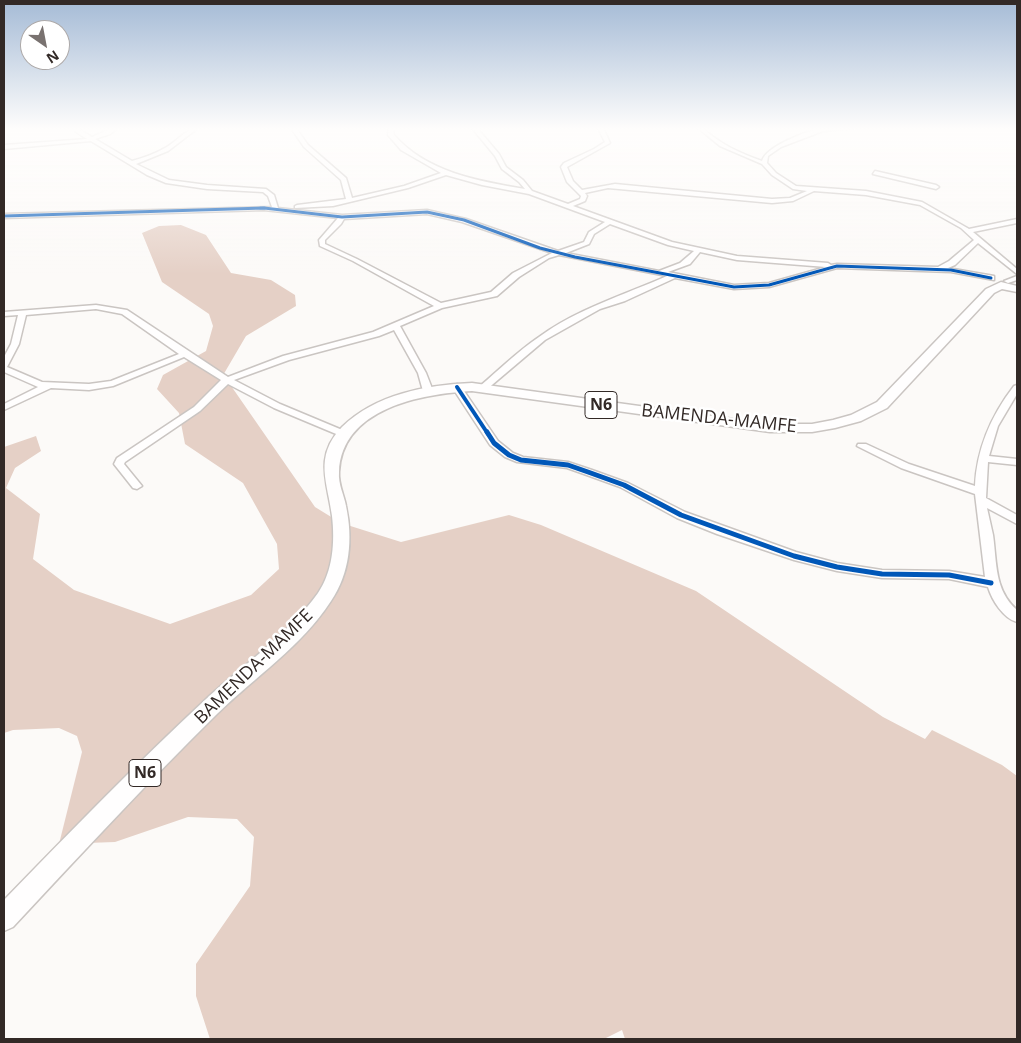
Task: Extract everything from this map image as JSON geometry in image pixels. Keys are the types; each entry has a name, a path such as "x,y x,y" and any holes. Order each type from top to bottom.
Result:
{"highway":[{"name":"BAMENDA-MAMFE","path":"4,918 105,812 211,706 292,634 323,600 329,591 336,570 342,543 341,523 332,484 333,456 344,434 380,406 428,391 457,387 483,388 770,428 812,428 834,424 856,418 882,406 1004,284"}],"street":[{"path":"158,177 168,182 207,187 264,190 271,195 279,208"},
{"path":"342,177 344,179 349,200"},
{"path":"4,216 279,208 333,204 406,187 436,177"},
{"path":"459,177 530,192 663,242 698,251 762,261 964,271 1004,284"},
{"path":"515,177 530,192"},
{"path":"568,177 570,182 584,196 583,200 568,206"},
{"path":"778,177 792,186 866,193 917,202 928,206 969,231 1017,272"},
{"path":"891,177 936,187"},
{"path":"582,192 615,186 772,201 791,200 815,189"},
{"path":"279,208 342,217 406,212 438,214 471,222 540,248 734,287 753,287 788,281 837,266"},
{"path":"342,217 340,223 322,240 322,245 355,260 440,306"},
{"path":"137,486 119,464 121,460 197,409 227,380 286,358 376,334 440,306 494,294 516,275 558,252 587,243 592,233 611,221"},
{"path":"969,231 1017,221"},
{"path":"940,269 952,263 978,240"},
{"path":"660,272 683,265 692,259 698,251"},
{"path":"483,388 542,338 597,307 622,300 674,276"},
{"path":"4,314 96,307 113,309 133,317 185,354 227,380 277,406 344,434"},
{"path":"24,312 15,344 4,367 32,382 89,388 113,383 185,354"},
{"path":"396,326 420,368 428,391"},
{"path":"4,407 52,385"},
{"path":"457,387 494,443 508,455 521,460 568,465 624,485 681,515 721,531 837,567 882,574 949,575 992,583"},
{"path":"1017,389 1000,411 992,428 984,459 981,496 992,583 1001,603 1017,617"},
{"path":"862,446 905,466 981,496 1017,520"},
{"path":"984,459 1017,462"}],"shaded area":[{"path":"181,225 206,235 231,273 271,280 295,295 296,306 246,336 222,377 227,380 315,507 341,523 401,542 509,515 541,525 696,591 883,717 925,739 932,730 1002,765 1017,776 1017,1039 625,1039 622,1030 604,1039 210,1039 196,996 196,964 250,886 254,837 237,819 188,817 115,842 59,844 82,752 77,736 59,728 13,730 4,733 4,447 36,436 41,451 15,468 6,488 40,514 33,559 74,590 170,624 251,595 279,569 277,544 243,483 185,444 179,413 157,389 163,375 206,351 213,326 209,314 162,282 142,233 159,226"}],"cycle path":[{"path":"4,216 264,208 342,217 427,212 464,220 540,248 575,257 734,287 769,285 837,266 951,270 991,278"},
{"path":"457,387 494,443 509,455 521,460 568,465 588,472 624,485 681,515 794,556 837,567 882,574 949,575 991,583"}]}
